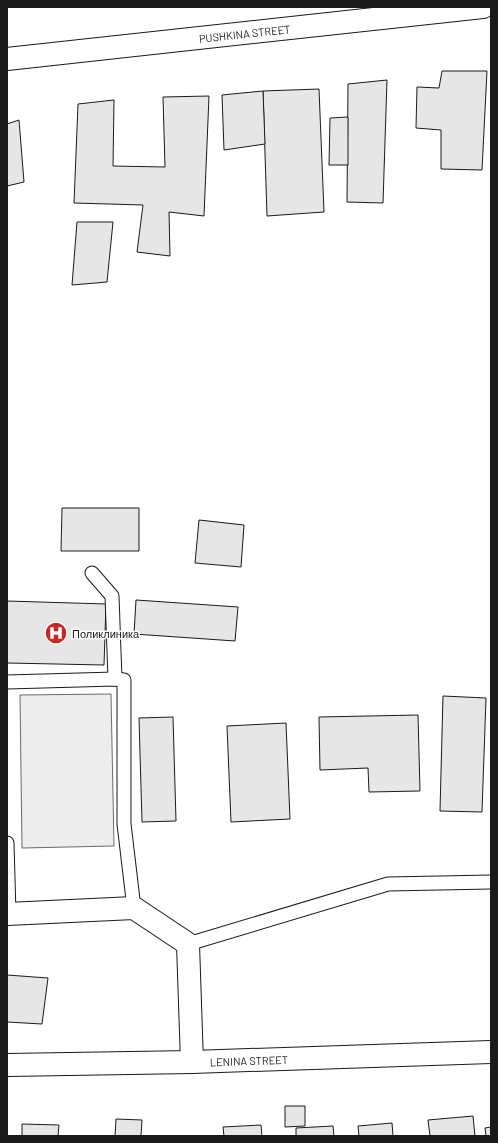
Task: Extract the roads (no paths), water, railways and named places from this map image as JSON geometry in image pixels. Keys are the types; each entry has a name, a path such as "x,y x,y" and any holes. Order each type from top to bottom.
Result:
{"street":[{"name":"PUSHKINA STREET","path":"7,59 483,7"},
{"path":"8,914 134,908 188,944 192,1062"},
{"name":"LENINA STREET","path":"7,1065 192,1062 491,1052"}],"lane":[{"path":"92,573 112,596 115,679"},
{"path":"7,682 124,680 124,824 134,908"},
{"path":"7,843 8,914"},
{"path":"188,944 388,884 491,882"}],"place":[{"name":"Поликлиника","path":"56,633"}]}
